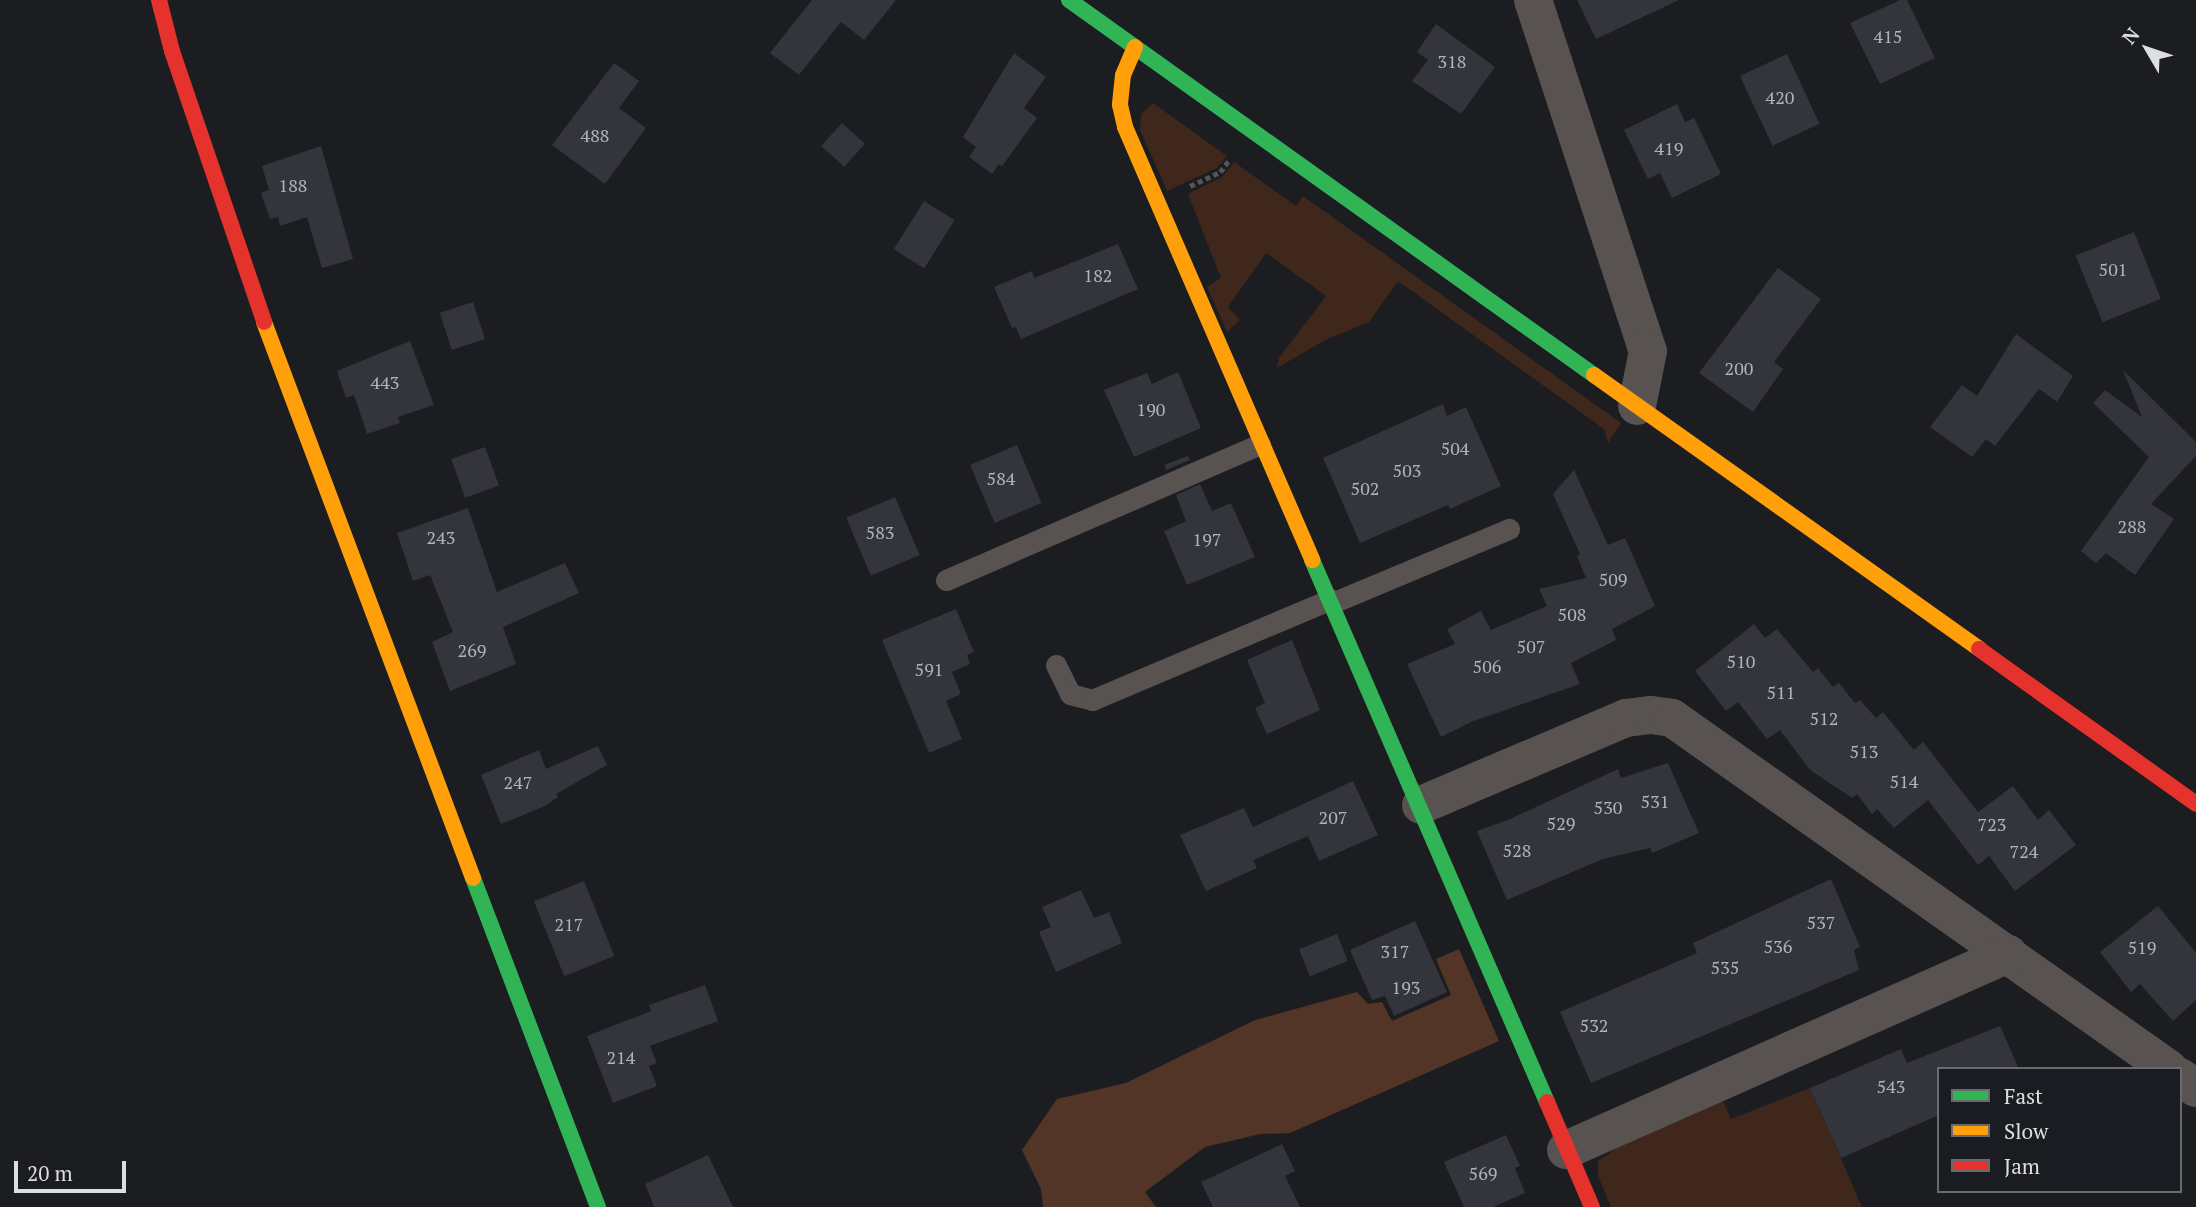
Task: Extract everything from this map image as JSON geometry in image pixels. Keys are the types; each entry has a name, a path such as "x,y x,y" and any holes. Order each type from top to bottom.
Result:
{"street":[{"path":"159,0 172,51 281,372 598,1207"},
{"path":"1069,0 2196,804"},
{"path":"1533,0 1648,351 1637,406"},
{"path":"1135,47 1124,75 1119,105 1125,127 1592,1207"},
{"path":"1420,805 1626,718 1651,715 1672,718 2166,1067"},
{"path":"1566,1150 2008,954"}],"lane":[{"path":"946,580 1260,444"},
{"path":"1056,665 1070,694 1092,700 1509,529"}],"path":[{"path":"1157,201 1220,172 1233,154"}],"shaded area":[{"path":"1153,103 1227,156 1217,168 1167,191 1140,130 1141,114"},
{"path":"1234,162 1296,206 1303,196 1621,423 1608,443 1604,429 1398,281 1369,322 1325,340 1277,368 1279,358 1326,296 1266,253 1228,307 1240,320 1227,332 1207,287 1221,278 1188,194 1222,177"},
{"path":"1459,949 1499,1041 1290,1133 1260,1134 1205,1147 1145,1192 1156,1207 1043,1207 1041,1189 1022,1150 1057,1099 1126,1083 1255,1020 1357,992 1368,1004 1382,1002 1392,1021 1451,995 1436,959"},
{"path":"1810,1088 1862,1207 1611,1207 1598,1176 1598,1161 1615,1149 1722,1099 1731,1119"}],"building":[{"path":"812,0 896,0 864,40 841,22 799,75 770,53"},
{"path":"1577,0 1679,0 1596,39"},
{"path":"1900,0 1907,0 1935,58 1880,84 1850,23"},
{"path":"1436,24 1495,67 1461,114 1412,81 1428,60 1417,52"},
{"path":"1014,53 1046,77 1024,108 1037,118 1002,166 999,164 992,174 969,157 976,147 963,137"},
{"path":"1787,54 1820,124 1772,146 1740,76"},
{"path":"614,63 639,81 619,108 646,128 605,184 552,145"},
{"path":"1677,104 1685,122 1694,118 1721,174 1672,198 1660,173 1648,179 1624,130"},
{"path":"842,123 865,144 844,167 821,146"},
{"path":"321,146 353,259 322,268 307,217 280,226 278,217 270,219 261,193 269,190 262,166"},
{"path":"924,201 955,220 924,268 894,249"},
{"path":"2134,232 2161,299 2103,322 2076,256"},
{"path":"1118,244 1138,289 1021,339 1016,327 1012,328 994,287 1032,271 1034,278"},
{"path":"1778,268 1821,299 1774,362 1783,369 1753,412 1699,373"},
{"path":"473,302 485,339 452,350 440,313"},
{"path":"2016,334 2073,376 2057,402 2039,389 1995,446 1986,439 1972,457 1930,427 1962,385 1977,396"},
{"path":"410,341 434,405 398,417 400,423 367,434 354,395 346,398 337,371"},
{"path":"2123,370 2196,442 2196,456 2151,504 2174,519 2135,575 2106,553 2096,563 2081,551 2149,457 2093,403 2105,390 2142,417"},
{"path":"1178,372 1201,428 1134,457 1104,390 1147,373 1152,384"},
{"path":"1443,404 1447,416 1466,407 1501,486 1450,509 1448,505 1360,543 1323,458"},
{"path":"1017,445 1042,503 995,523 970,465"},
{"path":"485,447 499,486 465,498 451,459"},
{"path":"1188,456 1190,460 1166,470 1164,465"},
{"path":"1574,470 1608,545 1625,538 1655,606 1612,629 1616,640 1571,663 1580,684 1471,722 1441,737 1407,664 1455,644 1447,629 1481,611 1491,630 1547,606 1539,589 1586,578 1577,556 1580,554 1553,494"},
{"path":"1200,484 1212,511 1231,503 1255,557 1187,585 1164,531 1186,521 1176,495"},
{"path":"895,497 920,555 871,576 846,518"},
{"path":"468,508 497,592 565,563 579,593 503,627 516,664 450,691 432,642 453,632 430,575 413,581 397,533"},
{"path":"956,609 974,652 967,655 970,664 952,672 961,694 946,701 962,739 929,753 882,640"},
{"path":"1754,624 1765,638 1777,629 1813,672 1818,668 1833,687 1839,683 1855,703 1860,700 1876,718 1883,712 1914,750 1923,742 1978,812 2013,786 2038,820 2049,810 2076,845 2015,891 1989,856 1978,865 1928,800 1894,828 1877,809 1872,814 1857,794 1852,798 1810,770 1780,730 1767,739 1738,702 1726,711 1695,671"},
{"path":"1292,640 1320,710 1267,734 1255,708 1265,703 1247,660"},
{"path":"598,746 607,765 556,794 558,797 545,806 501,824 481,775 539,750 546,769"},
{"path":"1668,763 1699,833 1652,853 1650,848 1603,859 1507,900 1477,831 1510,819 1618,769 1621,778"},
{"path":"1353,781 1378,835 1319,861 1308,836 1253,860 1257,868 1206,891 1180,835 1244,808 1253,827"},
{"path":"1831,879 1860,947 1854,950 1859,970 1591,1083 1560,1012 1697,953 1693,943"},
{"path":"584,881 614,956 564,976 534,901"},
{"path":"1081,890 1094,918 1109,912 1122,943 1056,972 1039,932 1051,927 1042,907"},
{"path":"2158,906 2196,953 2196,1000 2173,1021 2140,984 2131,992 2100,952"},
{"path":"1415,921 1447,992 1394,1016 1385,996 1372,1000 1350,950"},
{"path":"1337,934 1348,961 1310,976 1299,949"},
{"path":"705,985 718,1021 650,1046 657,1063 649,1066 657,1086 613,1103 587,1036 651,1011 649,1005"},
{"path":"2000,1026 2018,1067 1937,1067 1937,1116 1841,1158 1810,1088 1901,1049 1907,1063"},
{"path":"1506,1135 1520,1166 1515,1168 1525,1193 1493,1207 1464,1207 1444,1162"},
{"path":"1282,1144 1295,1171 1285,1176 1300,1207 1213,1207 1201,1182"},
{"path":"708,1155 733,1207 654,1207 645,1184"}],"traffic: fast":[{"path":"1069,0 1594,375"},
{"path":"1312,560 1547,1102"},
{"path":"473,878 598,1207"}],"traffic: slow":[{"path":"1135,47 1123,75 1120,105 1125,127 1312,560"},
{"path":"264,322 473,878"},
{"path":"1594,375 1979,649"}],"traffic: jam":[{"path":"159,0 172,51 264,322"},
{"path":"1979,649 2196,804"},
{"path":"1547,1102 1592,1207"}]}
